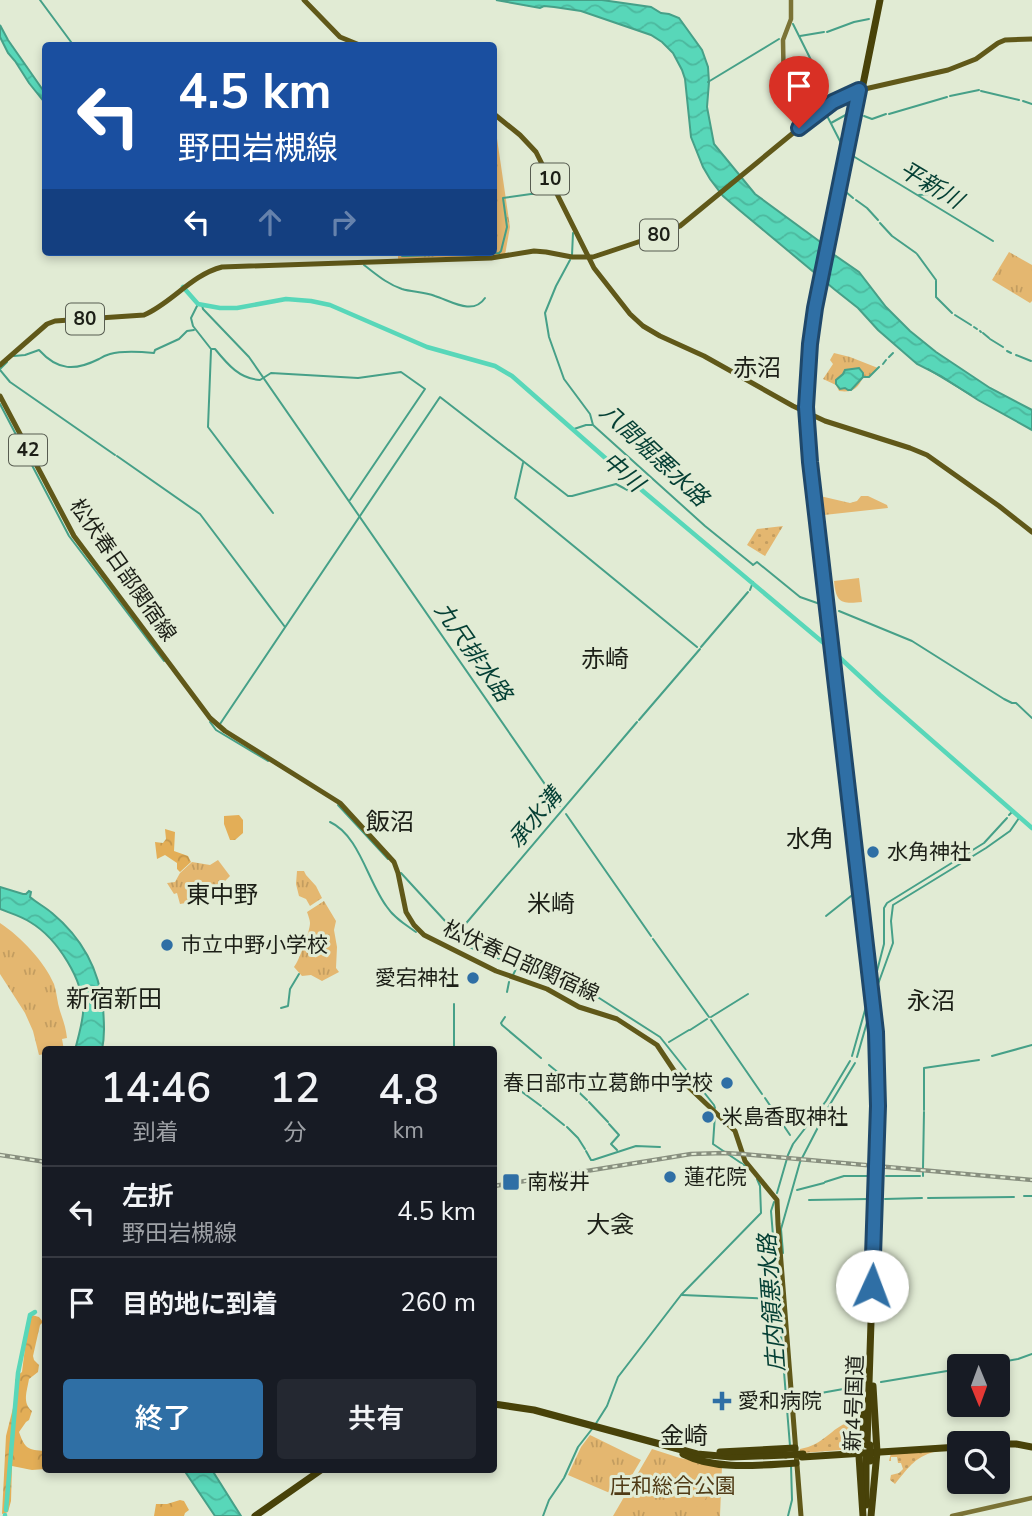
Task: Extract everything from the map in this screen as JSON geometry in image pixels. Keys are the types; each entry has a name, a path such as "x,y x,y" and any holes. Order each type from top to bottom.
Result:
{"highway":[{"name":"新4号国道","path":"873,1448 870,1356 881,1083 879,1034 808,414 821,286 879,0"},
{"name":"新4号国道","path":"873,1448 872,1371 878,1166"},
{"path":"867,1516 859,1481 870,1356"},
{"path":"497,1405 534,1410 683,1454 719,1459 793,1456"},
{"path":"592,1427 697,1454 719,1457 863,1456"},
{"path":"1010,1444 1032,1448"},
{"path":"867,1516 873,1448 947,1446"},
{"path":"1010,1447 1032,1448"},
{"name":"新4号国道","path":"867,1516 863,1456 873,1448"},
{"path":"253,1516 315,1473"}],"main road":[{"path":"304,0 340,37 352,42"},
{"path":"791,0 790,19 783,41 784,95 788,111 799,128"},
{"name":"80","path":"497,256 534,251 589,257 675,229 837,99 860,90 948,70 976,59 1005,40 1032,39"},
{"name":"10","path":"497,116 536,152 598,274 630,314 652,332 704,356 808,414 927,455 1032,532"},
{"name":"80","path":"0,365 51,322 144,315 206,273 228,266 497,256"},
{"name":"松伏春日部関宿線","path":"0,396 74,536 210,718 225,731 342,805 394,862 406,912 416,928 428,937 496,971 547,989 579,1007 617,1019 657,1045 679,1077 735,1131 743,1159 778,1203 793,1456 801,1516"},
{"path":"951,1516 1032,1498"}],"green space":[{"path":"497,138 510,227 505,255 497,255"},
{"path":"1009,252 1032,265 1030,303 992,280"},
{"path":"398,256 478,256 398,259"},
{"path":"834,353 878,368 869,377 863,377 854,389 839,391 836,385 823,379 833,364 830,360"},
{"path":"820,496 850,503 861,496 868,496 888,508 824,515"},
{"path":"783,526 765,556 747,545 757,529"},
{"path":"859,578 862,602 849,603 838,598 834,581"},
{"path":"239,815 243,820 243,833 235,840 230,840 224,816"},
{"path":"165,829 175,832 174,851 188,856 191,862 180,872 177,863 165,855 157,859 155,842 163,843 166,839"},
{"path":"218,860 230,876 224,882 229,887 224,892 200,890 197,892 197,901 180,904 177,893 174,894 167,883 175,882 192,862 210,865"},
{"path":"297,871 304,871 322,898 310,906 306,899 299,896"},
{"path":"324,901 336,921 336,968 339,972 322,981 311,975 302,976 294,967 310,927 307,912"},
{"path":"0,923 31,950 50,975 66,1031 67,1038 62,1039 63,1046 42,1046 42,1054 39,1055 25,1013 0,974"},
{"path":"29,1316 39,1317 42,1321 33,1356 39,1365 38,1372 29,1379 26,1392 26,1401 32,1411 29,1420 19,1432 28,1448 42,1451 42,1469 12,1466 11,1501 8,1512 2,1514 6,1436 15,1400 15,1380 22,1372"},
{"path":"849,1422 859,1425 858,1444 853,1449 803,1453 800,1451 800,1449 815,1444"},
{"name":"庄和総合公園","path":"590,1435 641,1460 619,1497 568,1475 581,1447"},
{"name":"庄和総合公園","path":"652,1449 680,1458 722,1466 720,1516 613,1516"},
{"path":"939,1451 919,1459 895,1484 890,1480 891,1475 903,1469 897,1457 891,1457 889,1461 891,1453"},
{"path":"695,1469 708,1473 714,1486 700,1507 692,1506 680,1484 684,1474"},
{"path":"184,1501 189,1510 184,1516 154,1516 156,1504"}],"water":[{"path":"496,0 602,0 651,7 679,18 702,50 708,67 707,107 714,144 755,194 859,272 886,307 936,352 990,388 1032,410 1032,430 917,364 878,330 858,308 723,196 703,167 691,137 682,70 673,53 662,42 651,35 581,11 544,6 540,8"},
{"path":"0,25 42,89 42,99 8,53 0,37"},
{"path":"859,368 863,377 851,390 840,389 836,380 845,370"},
{"path":"0,887 23,894 29,891 30,897 63,923 80,943 98,979 103,1007 103,1046 76,1046 83,1013 82,1001 74,974 59,949 40,929 23,918 0,909"},
{"path":"186,1473 214,1473 241,1516 215,1516"}],"waterway":[{"name":"八間堀悪水路","path":"40,0 71,42"},
{"path":"827,32 869,19"},
{"name":"平新川","path":"793,24 813,64 820,102 844,149"},
{"path":"800,36 824,32"},
{"path":"708,82 779,39"},
{"path":"950,96 979,90"},
{"path":"981,91 1019,100"},
{"path":"889,114 947,97"},
{"path":"1023,101 1032,104"},
{"path":"831,123 851,112"},
{"path":"864,116 872,119 886,114"},
{"name":"平新川","path":"853,156 993,241"},
{"path":"846,192 853,198"},
{"name":"八間堀悪水路","path":"497,253 501,251 507,227 503,198 554,194"},
{"name":"平新川","path":"919,195 929,194"},
{"path":"856,200 878,220"},
{"path":"880,223 892,236 916,253"},
{"name":"八間堀悪水路","path":"572,255 573,233"},
{"path":"917,254 936,280"},
{"name":"八間堀悪水路","path":"570,260 545,313 549,337 564,379 590,414 593,425 705,526 753,565 757,562 800,597 820,604"},
{"path":"364,265 397,287 462,306 474,306 485,298"},
{"path":"936,281 936,297 952,313"},
{"name":"中川","path":"183,287 198,304 220,308 237,308 286,299 330,305 427,347 495,366 512,376 644,492 826,645 1032,828"},
{"path":"198,304 191,318 193,326 211,349 215,349 230,366 246,377 260,380 271,373 358,378 401,372 425,389 350,500"},
{"name":"九尺排水路","path":"202,305 249,357 560,806"},
{"path":"955,315 971,325"},
{"path":"14,356 39,350 60,365 82,366 115,353 154,353 155,350 179,339 187,331 194,330"},
{"path":"983,333 989,338"},
{"path":"990,339 1003,347"},
{"path":"211,350 208,427 273,513"},
{"path":"1007,351 1011,353"},
{"path":"889,357 893,353"},
{"path":"1016,355 1031,361"},
{"path":"883,364 886,360"},
{"path":"0,369 7,362"},
{"path":"863,377 869,377 879,367"},
{"path":"928,369 971,395"},
{"path":"0,370 10,382 115,455"},
{"path":"220,724 440,397 568,496 616,484 633,493"},
{"path":"0,404 69,536 164,661"},
{"path":"574,429 592,425"},
{"path":"117,456 200,514 285,627"},
{"path":"523,463 515,498 697,647"},
{"name":"承水溝","path":"750,590 753,582"},
{"name":"承水溝","path":"701,647 748,592"},
{"name":"八間堀悪水路","path":"839,611 912,641 1004,699 1016,703 1032,718"},
{"name":"承水溝","path":"639,720 700,649"},
{"path":"210,722 216,730 268,761"},
{"name":"承水溝","path":"457,934 637,722"},
{"path":"338,805 388,859"},
{"name":"中川","path":"1009,815 1012,812"},
{"name":"九尺排水路","path":"566,814 651,936"},
{"path":"876,975 884,944 884,908 887,903 984,843 1007,818"},
{"name":"庄内領悪水路","path":"877,987 893,943 893,905 986,848 1010,831 1019,818"},
{"path":"330,822 340,828 356,848 380,897 390,911 416,932"},
{"path":"401,873 469,947 596,996 660,1037 715,1108"},
{"path":"826,916 851,896"},
{"name":"九尺排水路","path":"653,939 709,1017"},
{"path":"513,975 516,969"},
{"path":"281,1008 288,1006 290,989 299,974"},
{"path":"507,992 509,982"},
{"path":"711,1017 748,994"},
{"path":"852,1056 869,996"},
{"path":"454,1004 454,1046"},
{"name":"庄内領悪水路","path":"857,1057 870,1012"},
{"path":"505,1017 502,1025 541,1058"},
{"path":"690,1030 707,1019"},
{"name":"九尺排水路","path":"711,1020 762,1094"},
{"path":"669,1042 689,1030"},
{"path":"992,1056 1032,1045"},
{"path":"924,1110 924,1068 979,1060"},
{"path":"777,1193 793,1144 826,1101 850,1061"},
{"name":"庄内領悪水路","path":"783,1253 781,1229 800,1162 855,1063"},
{"path":"549,1065 566,1079"},
{"path":"567,1081 587,1100"},
{"path":"518,1089 541,1106"},
{"name":"九尺排水路","path":"765,1098 790,1135"},
{"path":"589,1102 608,1122"},
{"path":"543,1108 564,1125"},
{"path":"923,1168 924,1112"},
{"path":"715,1114 713,1144 747,1167"},
{"path":"609,1124 619,1135 611,1144 617,1150"},
{"path":"567,1127 585,1149"},
{"path":"586,1151 593,1160 636,1146 660,1147"},
{"path":"825,1182 844,1176 869,1176"},
{"path":"886,1176 920,1176"},
{"path":"595,1425 607,1406 618,1377 681,1295 761,1213 760,1186 757,1179"},
{"path":"797,1190 824,1183"},
{"path":"1024,1196 1032,1196"},
{"path":"928,1198 1014,1197"},
{"path":"885,1199 922,1198"},
{"path":"809,1200 868,1199"},
{"path":"774,1202 771,1211 790,1446"},
{"path":"682,1295 778,1299"},
{"path":"6,1510 18,1373 30,1315 35,1312"},
{"path":"1010,1360 1032,1354"},
{"path":"881,1382 947,1371"},
{"path":"821,1393 860,1386"},
{"path":"799,1397 812,1395"},
{"path":"543,1516 578,1447 592,1429"},
{"path":"788,1516 792,1500 791,1465"}],"railway":[{"path":"497,1186 691,1154 724,1153 1032,1180"},
{"path":"0,1155 42,1161"}],"place":[{"name":"水角神社","path":"873,852"},
{"name":"市立中野小学校","path":"167,945"},
{"name":"愛宕神社","path":"473,978"},
{"name":"春日部市立葛飾中学校","path":"727,1083"},
{"name":"米島香取神社","path":"708,1117"},
{"name":"蓮花院","path":"670,1177"},
{"name":"南桜井","path":"511,1182"},
{"name":"愛和病院","path":"722,1401"}],"district":[{"name":"赤沼","path":"757,368"},
{"name":"赤崎","path":"605,659"},
{"name":"飯沼","path":"390,822"},
{"name":"水角","path":"810,839"},
{"name":"東中野","path":"222,895"},
{"name":"米崎","path":"551,904"},
{"name":"新宿新田","path":"114,999"},
{"name":"永沼","path":"931,1001"},
{"name":"大衾","path":"610,1225"},
{"name":"金崎","path":"684,1436"}],"route":[{"path":"799,128 833,102 859,90 813,321 806,407 810,462 876,1032 878,1106 872,1286"}]}
